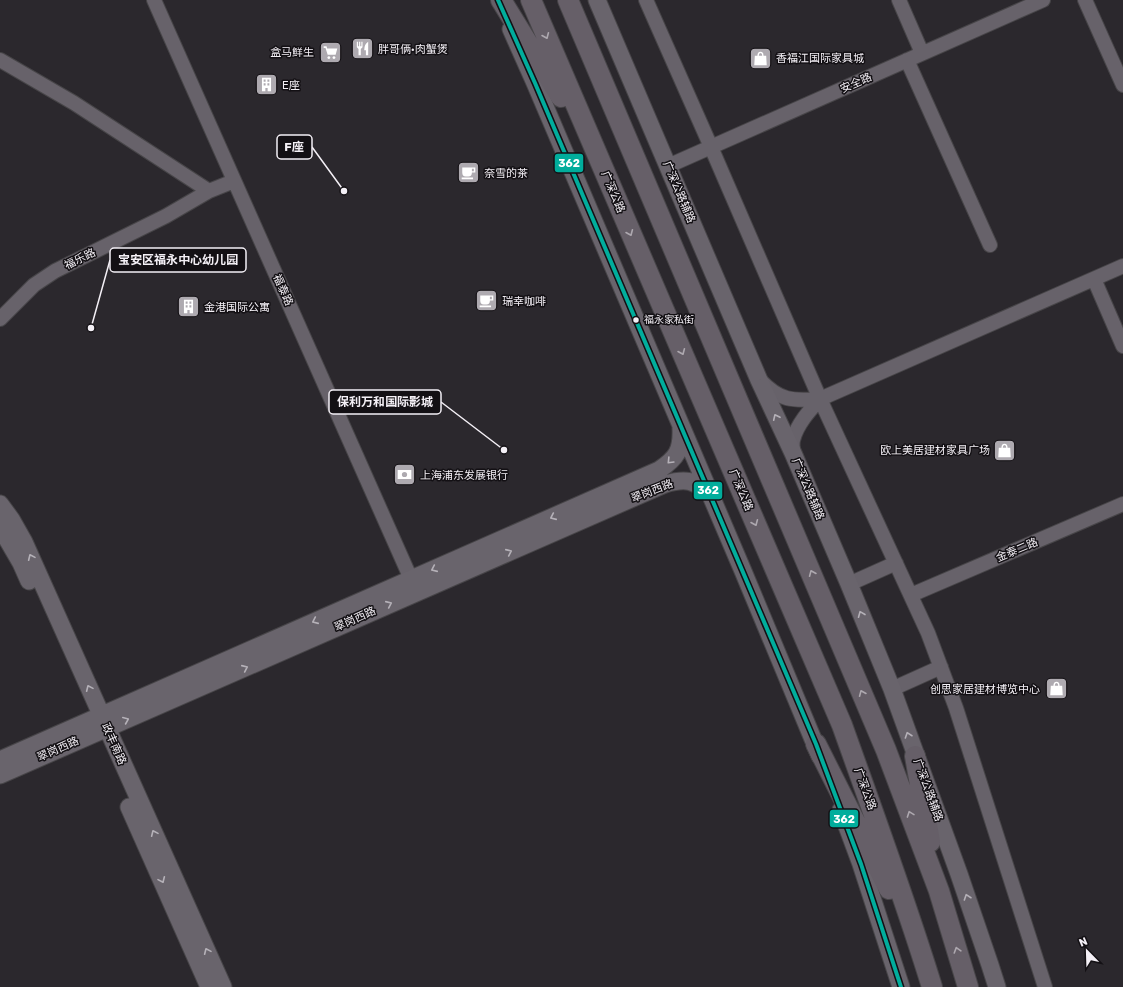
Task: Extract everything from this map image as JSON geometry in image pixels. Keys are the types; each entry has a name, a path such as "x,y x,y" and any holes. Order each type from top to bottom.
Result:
{"highway":[{"path":"501,0 596,152"},
{"name":"广深公路","path":"531,0 842,725 880,831 932,987"},
{"path":"568,0 883,743 939,891 968,987"},
{"path":"816,744 923,958"},
{"path":"915,756 939,891"}],"main road":[{"path":"498,0 816,744 861,864 901,987"},
{"name":"广深公路辅路","path":"597,0 759,380 793,453 892,689 959,874 997,987"},
{"name":"翠岗西路","path":"0,760 99,724 633,490 671,462 680,446 681,426"},
{"name":"翠岗西路","path":"0,775 99,724 411,579 633,490 676,481 689,481 700,485 710,494"},
{"name":"政丰南路","path":"0,504 11,519 24,542 209,987"},
{"name":"政丰南路","path":"0,527 21,563 223,987"}],"street":[{"name":"福泰路","path":"154,0 411,579"},
{"path":"646,0 820,399 911,595 942,667 971,753 1045,987"},
{"path":"898,0 922,53"},
{"name":"安全路","path":"668,166 1043,0"},
{"path":"1085,0 1123,86"},
{"path":"0,60 74,103 209,191"},
{"path":"907,60 990,245"},
{"name":"福乐路","path":"0,319 34,285 55,271 166,216 209,191 234,181"},
{"path":"759,380 769,389 784,398 801,401 820,399 1123,266"},
{"path":"1094,279 1123,346"},
{"path":"793,453 793,440 798,428 820,399"},
{"name":"金泰二路","path":"911,595 1123,504"},
{"path":"849,584 896,563"},
{"path":"892,689 942,667"}],"transit line":[{"name":"362","path":"498,0 535,83 816,744 861,864 901,987"}],"place":[{"name":"胖哥俩·肉蟹煲","path":"363,49"},
{"name":"盒马鲜生","path":"330,52"},
{"name":"香福江国际家具城","path":"760,58"},
{"name":"E座","path":"267,85"},
{"name":"奈雪的茶","path":"469,173"},
{"name":"F座","path":"344,191"},
{"name":"瑞幸咖啡","path":"487,301"},
{"name":"金港国际公寓","path":"189,307"},
{"name":"福永家私街","path":"636,320"},
{"name":"宝安区福永中心幼儿园","path":"91,328"},
{"name":"保利万和国际影城","path":"504,450"},
{"name":"欧上美居建材家具广场","path":"1005,450"},
{"name":"上海浦东发展银行","path":"405,475"},
{"name":"创思家居建材博览中心","path":"1056,689"}]}
